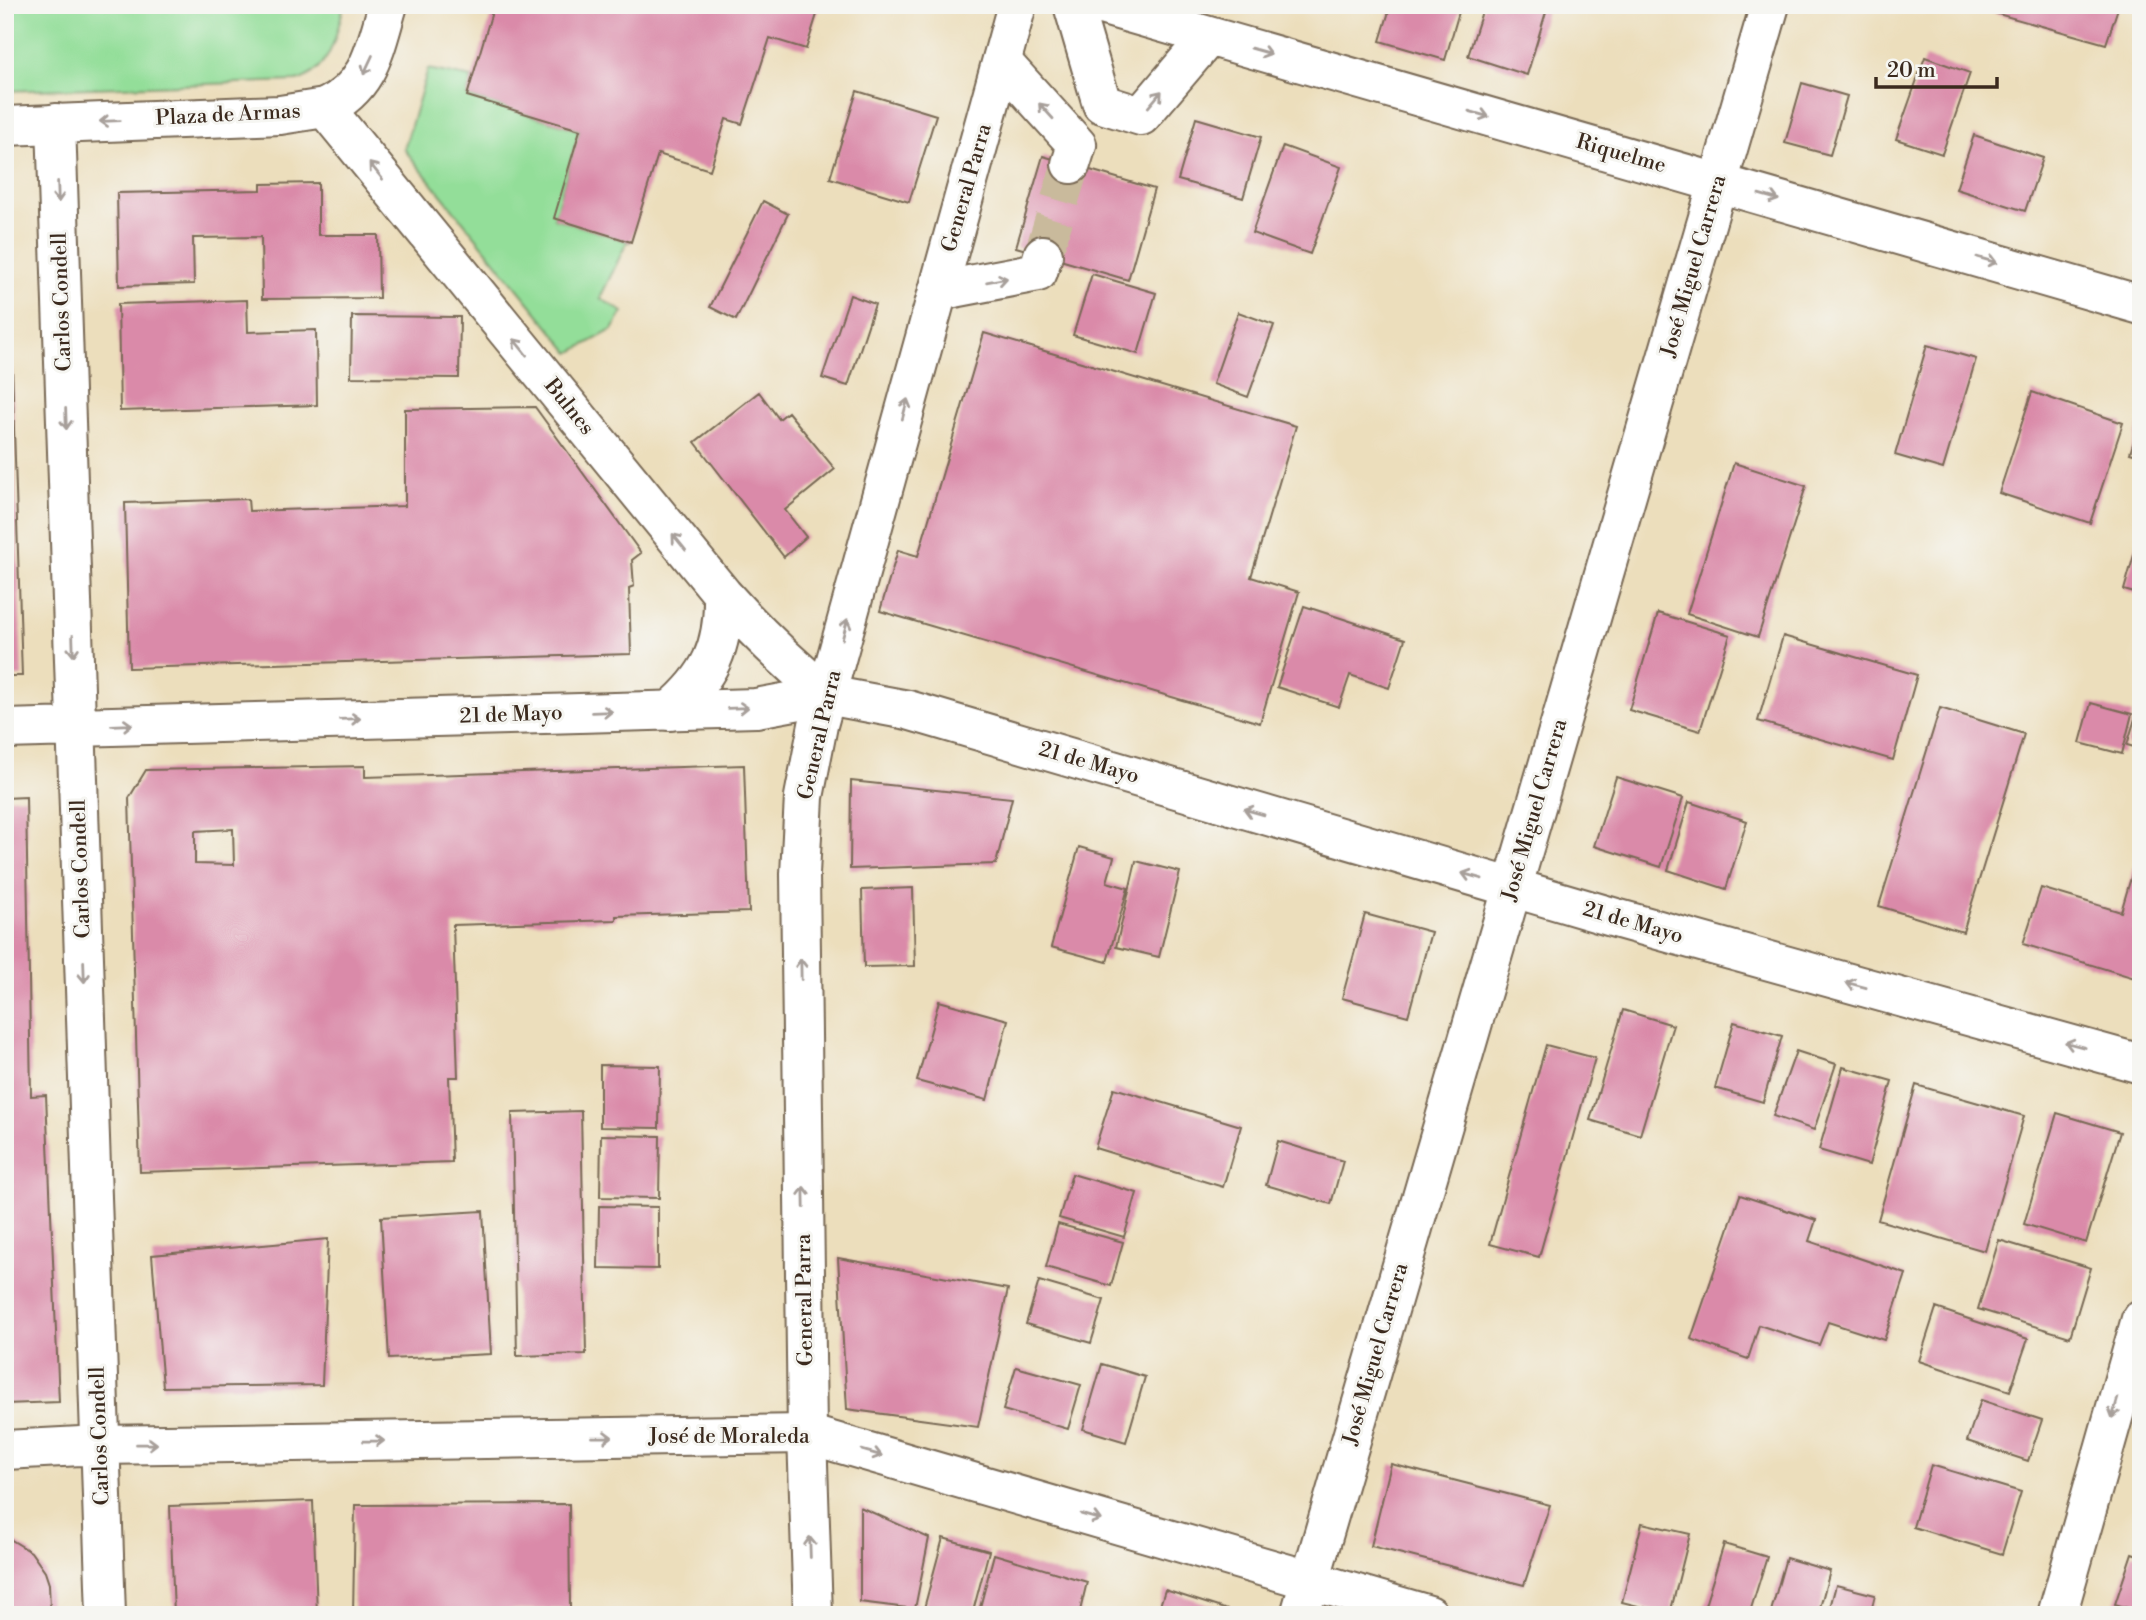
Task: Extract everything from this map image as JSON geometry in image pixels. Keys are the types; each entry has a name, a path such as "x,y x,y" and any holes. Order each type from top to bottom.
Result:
{"street":[{"name":"Plaza de Armas","path":"5,126 280,115 325,108 344,97 360,80 374,51 388,5"},
{"name":"General Parra","path":"813,1615 807,1434 800,835 810,761 827,695 1017,5"},
{"path":"1002,62 1074,155 1101,104 1073,5"},
{"name":"Riquelme","path":"1101,5 2141,305"},
{"name":"José Miguel Carrera","path":"1305,1598 1770,5"},
{"path":"1101,104 1141,116 1209,36"},
{"name":"Bulnes","path":"325,108 723,595 760,636 827,695"},
{"name":"Carlos Condell","path":"56,123 106,1615"},
{"path":"938,290 1038,272 1042,255"},
{"path":"670,710 704,678 714,657 721,637 723,595"},
{"name":"21 de Mayo","path":"5,729 756,708 827,695 908,710 1513,888 2141,1063"},
{"path":"2057,1615 2141,1319"},
{"name":"José de Moraleda","path":"5,1450 100,1445 807,1434 1305,1598 1429,1615"}],"green space":[{"path":"5,5 344,5 335,40 325,60 318,69 297,81 5,91"},
{"path":"428,69 472,78 467,96 580,130 554,218 631,242 627,242 600,298 623,312 612,330 570,353 404,149"}],"building":[{"path":"494,5 820,5 806,49 770,38 742,124 726,119 710,170 658,154 631,242 554,218 580,130 467,96"},
{"path":"1391,5 1461,5 1445,60 1380,41"},
{"path":"1484,5 1548,5 1527,75 1468,56"},
{"path":"1966,5 2119,5 2106,44"},
{"path":"1925,57 1970,73 1942,154 1896,139"},
{"path":"1802,83 1847,96 1830,155 1785,143"},
{"path":"857,91 936,115 909,202 830,178"},
{"path":"1196,118 1261,137 1243,198 1178,180"},
{"path":"1974,135 2043,158 2025,211 1956,189"},
{"path":"1283,146 1341,167 1310,254 1252,233"},
{"path":"1043,156 1154,189 1128,280 1016,247"},
{"path":"318,183 318,235 378,235 379,298 262,299 261,237 193,238 194,284 119,286 117,193 261,190 261,184"},
{"path":"763,201 788,214 736,320 710,307"},
{"path":"5,265 10,304 22,676 5,676"},
{"path":"1092,274 1156,293 1138,354 1073,335"},
{"path":"850,295 875,304 848,386 822,378"},
{"path":"247,300 248,332 316,330 317,405 120,411 118,304"},
{"path":"1238,312 1274,325 1248,397 1213,384"},
{"path":"352,316 460,317 459,378 351,377"},
{"path":"984,333 1296,426 1251,577 1299,592 1260,723 880,611 898,550 918,556"},
{"path":"1927,345 1976,359 1943,469 1895,455"},
{"path":"759,392 779,419 788,412 835,469 785,510 806,537 784,557 695,442"},
{"path":"2032,392 2123,423 2090,523 1999,493"},
{"path":"535,407 641,553 632,560 634,586 629,588 631,654 129,668 125,503 248,499 249,511 405,506 405,409"},
{"path":"2141,420 2141,456 2130,453"},
{"path":"1734,463 1806,486 1758,637 1687,614"},
{"path":"2141,534 2141,595 2124,590"},
{"path":"1304,606 1405,639 1389,688 1350,675 1339,707 1277,687"},
{"path":"1658,613 1730,635 1700,731 1629,710"},
{"path":"1783,636 1917,675 1893,760 1758,721"},
{"path":"2141,699 2141,749 2127,745"},
{"path":"2091,703 2132,714 2122,754 2080,743"},
{"path":"1940,708 2024,734 1963,932 1879,906"},
{"path":"744,765 749,912 616,916 616,920 453,925 458,1077 449,1077 452,1162 140,1172 129,798 146,770 365,766 365,777","holes":["233,829 234,865 195,864 195,831"]},
{"path":"1616,777 1683,798 1661,867 1594,846"},
{"path":"851,781 1012,798 996,864 850,869"},
{"path":"26,797 31,1096 46,1095 59,1402 5,1404 5,798"},
{"path":"1689,802 1747,821 1726,889 1668,870"},
{"path":"1079,847 1114,857 1107,882 1128,888 1107,962 1051,947"},
{"path":"1136,861 1180,872 1159,957 1116,947"},
{"path":"2134,867 2141,870 2141,980 2023,944 2041,888 2121,912"},
{"path":"913,888 915,966 864,967 862,890"},
{"path":"1365,914 1431,932 1408,1016 1342,998"},
{"path":"939,1001 1008,1020 987,1100 917,1081"},
{"path":"1623,1010 1673,1025 1640,1135 1590,1120"},
{"path":"1734,1022 1782,1036 1763,1102 1715,1088"},
{"path":"1546,1045 1595,1058 1539,1257 1490,1244"},
{"path":"1796,1051 1836,1064 1814,1130 1773,1116"},
{"path":"600,1065 660,1066 659,1128 600,1127"},
{"path":"1843,1067 1892,1081 1869,1165 1819,1150"},
{"path":"1916,1085 2024,1116 1985,1251 1878,1220"},
{"path":"1114,1088 1241,1126 1223,1187 1095,1148"},
{"path":"581,1111 586,1354 517,1356 512,1113"},
{"path":"2057,1113 2120,1132 2086,1243 2024,1224"},
{"path":"601,1135 660,1136 659,1198 600,1197"},
{"path":"1278,1141 1343,1161 1331,1204 1266,1185"},
{"path":"1072,1174 1137,1193 1124,1237 1059,1218"},
{"path":"1740,1195 1816,1220 1809,1241 1906,1274 1884,1340 1828,1322 1819,1345 1759,1325 1748,1359 1691,1339"},
{"path":"599,1206 658,1207 658,1269 598,1268"},
{"path":"483,1211 491,1354 389,1359 381,1217"},
{"path":"1058,1224 1123,1242 1111,1286 1046,1267"},
{"path":"328,1239 322,1385 163,1387 152,1255"},
{"path":"1999,1240 2091,1268 2070,1337 1978,1309"},
{"path":"838,1258 1008,1289 978,1427 847,1409"},
{"path":"1039,1281 1104,1300 1091,1343 1026,1324"},
{"path":"1936,1308 2028,1339 2010,1391 1919,1361"},
{"path":"1102,1364 1145,1377 1126,1442 1083,1429"},
{"path":"1016,1367 1081,1385 1068,1429 1003,1410"},
{"path":"1981,1400 2042,1420 2028,1461 1967,1441"},
{"path":"1391,1464 1550,1505 1524,1585 1371,1546"},
{"path":"1931,1465 2021,1492 2002,1554 1913,1527"},
{"path":"313,1501 317,1615 174,1615 170,1506"},
{"path":"569,1504 570,1609 488,1610 488,1615 353,1615 355,1505"},
{"path":"860,1507 929,1538 915,1609 860,1602"},
{"path":"1642,1523 1690,1534 1670,1614 1622,1602"},
{"path":"5,1536 31,1552 45,1572 49,1584 50,1608 47,1615 5,1615"},
{"path":"943,1538 989,1551 972,1615 934,1615 923,1612"},
{"path":"1724,1544 1767,1557 1749,1615 1702,1615"},
{"path":"2132,1553 2141,1556 2141,1612 2115,1604"},
{"path":"994,1554 1087,1582 1079,1615 978,1615"},
{"path":"1786,1558 1830,1571 1818,1615 1770,1615"},
{"path":"1836,1585 1875,1595 1870,1615 1828,1615"},
{"path":"1165,1590 1240,1614 1240,1615 1157,1615"}],"tunnel":[{"path":"1043,255 1071,164"}]}
